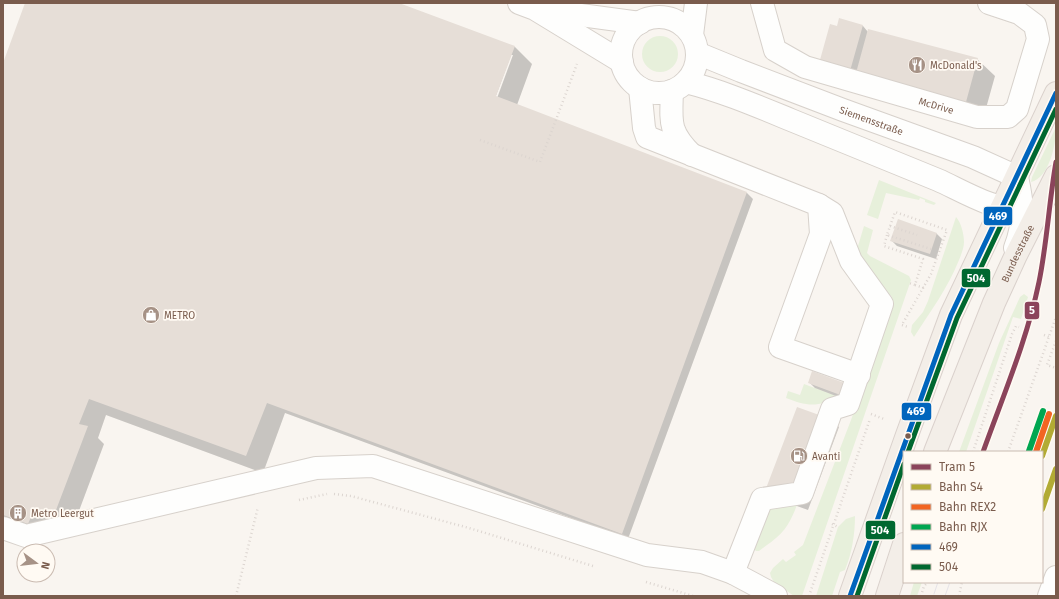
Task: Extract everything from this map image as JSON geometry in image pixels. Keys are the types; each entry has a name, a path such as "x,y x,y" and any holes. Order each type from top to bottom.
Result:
{"main road":[{"path":"850,596 951,315 1000,208 1017,177 1056,93"},
{"name":"Bundesstraße","path":"935,451 994,303 1016,255 1056,176"},
{"path":"887,596 903,547"}],"street":[{"path":"654,14 630,31 624,41 622,62 632,81 640,88 650,92 661,93 679,86 690,78 695,68 694,44 696,3"},
{"name":"McDrive","path":"762,3 776,50 805,67 977,117 1008,117 1016,109 1038,39 1035,25 1019,13 992,3"},
{"path":"527,6 654,14 675,20 684,27 694,44"},
{"path":"527,6 622,62"},
{"name":"Siemensstraße","path":"694,44 741,71 973,157 1017,177"},
{"path":"679,86 672,127 679,142 693,156"},
{"path":"679,86 707,87 950,185 1000,208 1013,209 1023,207 1037,198 1056,172"},
{"path":"640,88 644,128 647,137 819,205 832,213 851,261 882,304 848,404 832,409 802,493 762,499 733,573"},
{"path":"994,303 1017,243 1023,214 1022,199 1017,177"},
{"path":"819,205 821,234 780,347 859,375"},
{"path":"3,528 26,536 316,468 373,466 647,555 702,562 733,573 776,596"},
{"path":"1049,596 1056,577"}],"path":[{"path":"480,140 540,162 579,58"},
{"path":"900,332 902,325 931,274 947,230 895,212 884,246 923,259 915,285"},
{"path":"890,226 917,235"},
{"path":"888,235 934,250"},
{"path":"909,283 924,288"},
{"path":"1008,451 1056,317"},
{"path":"902,325 908,327"},
{"path":"973,451 1014,330 1016,326 1019,327"},
{"path":"1044,336 1049,337"},
{"path":"1056,341 1047,365 1056,368"},
{"path":"1046,348 1053,350"},
{"path":"809,596 832,524 874,407"},
{"path":"865,412 884,418"},
{"path":"294,500 330,494 351,496 469,528 596,567"},
{"path":"236,596 258,507 253,508"},
{"path":"832,524 838,527"},
{"path":"641,580 693,596"},
{"path":"921,596 924,586 927,583"},
{"path":"959,596 962,583"}],"green space":[{"path":"664,36 673,41 677,47 677,61 673,67 664,72 656,72 647,67 643,61 642,50 647,41 653,37"},
{"path":"1055,129 1055,143 1047,168 1037,179 1031,182 1032,177"},
{"path":"879,180 936,203 934,205 925,202 925,200 920,198 919,200 886,193 878,219 867,215"},
{"path":"956,217 961,225 963,235 964,244 961,254 955,270 944,290 914,337 911,332 912,325 923,312 928,301"},
{"path":"864,226 873,230 867,253 909,276 911,280 802,596 794,596 774,582 770,573 773,568 783,559 786,562 796,555 794,552 803,545 851,420 892,302 892,297 858,258 858,246"},
{"path":"1024,294 1028,297 1021,319 1013,317 966,451 959,451 999,343 1020,297"},
{"path":"804,384 836,396 824,403 817,404 805,404 786,398 788,391 800,395"},
{"path":"797,505 790,521 782,532 773,541 759,551 756,551 754,549 767,507"},
{"path":"855,516 853,543 845,570 840,572 832,596 816,596 838,527 846,519"},
{"path":"914,583 922,583 917,596 910,596"}],"building":[{"path":"25,3 399,3 515,46 496,96 747,192 622,534 267,403 246,456 89,399 79,424 88,426 53,518 33,512 28,524 3,515 3,63"},
{"path":"839,18 863,25 850,71 818,67 830,24 837,26"},
{"name":"McDonald's","path":"868,29 978,58 966,102 856,73"},
{"path":"898,219 937,233 930,254 890,241"},
{"path":"812,371 847,384 843,396 808,383"},
{"name":"Avanti","path":"797,407 833,420 802,505 765,491"}],"tram line":[{"name":"5","path":"983,451 1014,368 1034,304 1042,267 1056,162"},
{"path":"934,594 938,583"},
{"path":"945,596 950,583"}],"rail line":[{"name":"RJX","path":"1029,451 1043,411"},
{"name":"REX2","path":"1036,451 1049,414"},
{"name":"S4","path":"1043,453 1056,416"},
{"name":"S4","path":"1043,506 1056,469"}],"transit line":[{"name":"469","path":"850,596 951,315 1056,93"},
{"name":"504","path":"908,451 957,318 1056,109"},
{"name":"504","path":"857,596 903,467"}],"place":[{"name":"McDonald's","path":"917,65"},
{"name":"METRO","path":"151,315"},
{"name":"Avanti","path":"799,456"},
{"name":"Metro Leergut","path":"18,513"}]}
